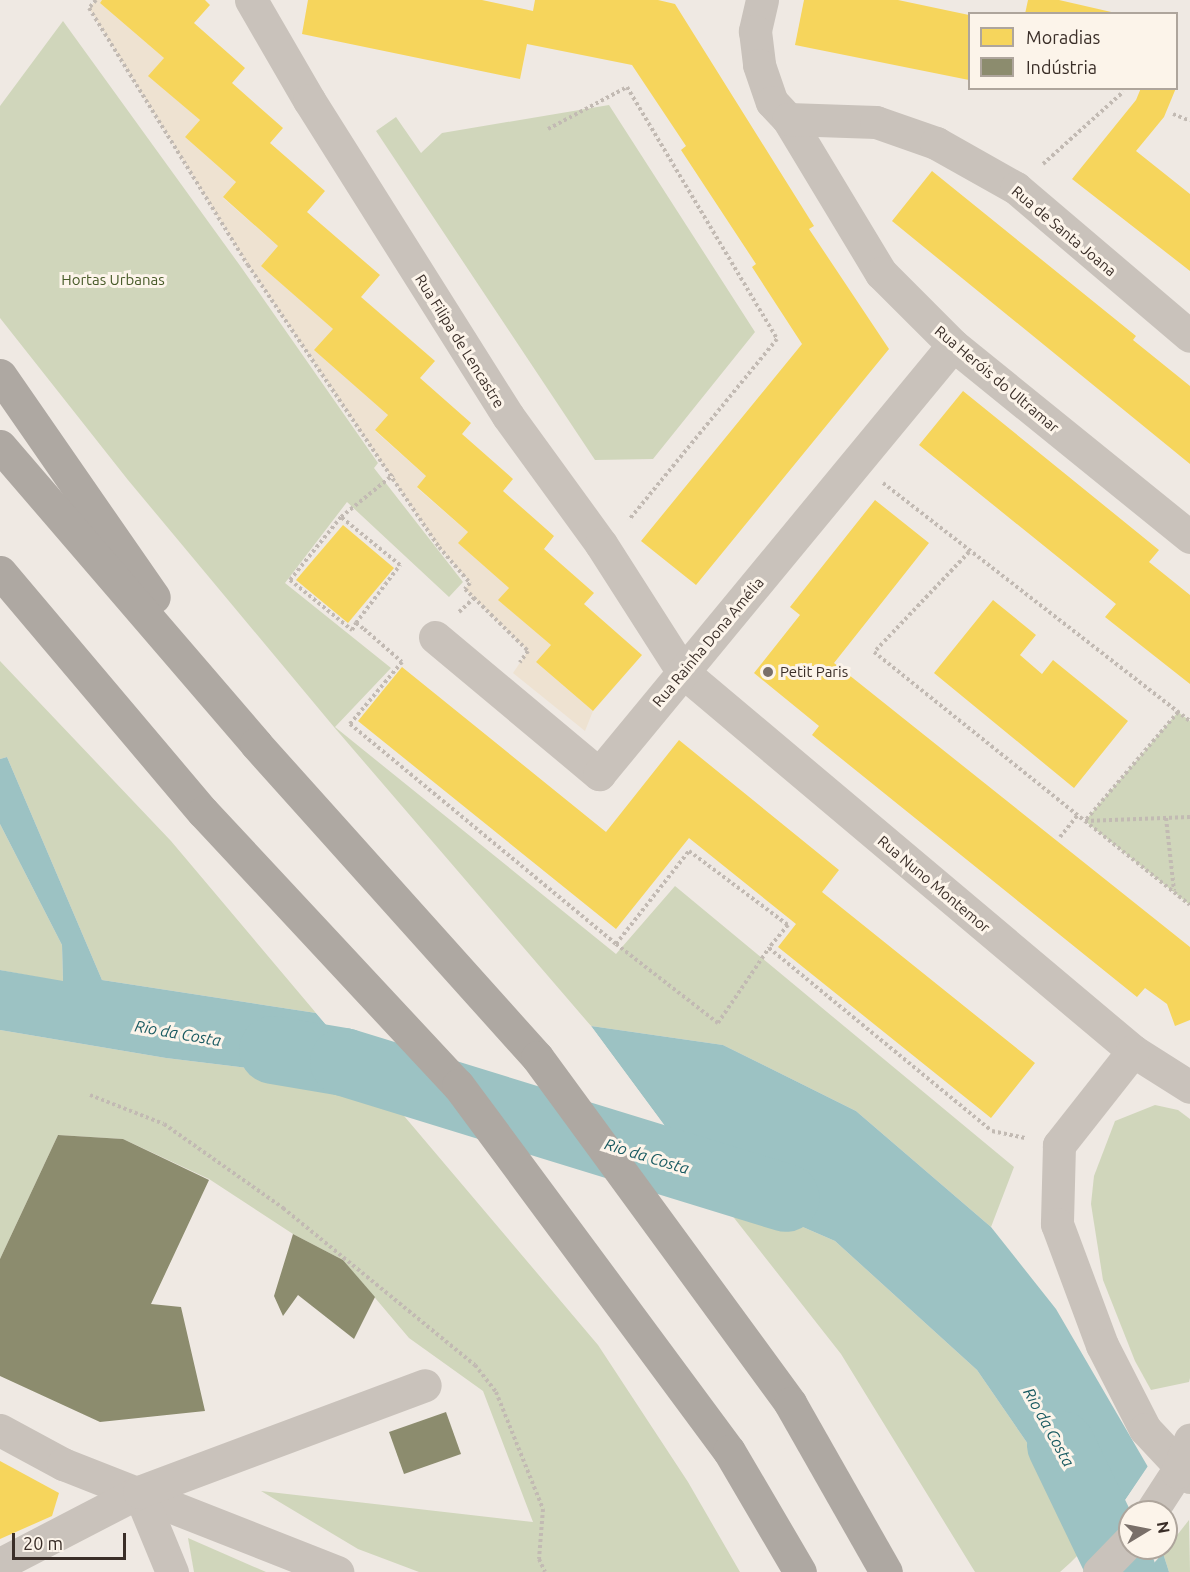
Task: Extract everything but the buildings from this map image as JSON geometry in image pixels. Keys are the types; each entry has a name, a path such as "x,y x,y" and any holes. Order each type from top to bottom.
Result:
{"highway":[{"path":"0,375 261,749"},
{"path":"0,446 261,749 537,1057 790,1403 886,1572"},
{"path":"0,572 97,691 203,812 458,1084 729,1450 800,1572"},
{"path":"0,609 97,691"}],"street":[{"name":"Rua Filipa de Lencastre","path":"251,0 309,100 508,416 601,544 683,672"},
{"name":"Rua Heróis do Ultramar","path":"762,0 755,31 759,65 772,102 788,119 881,273 953,345 1190,537"},
{"name":"Rua de Santa Joana","path":"788,119 876,122 936,143 1016,188 1190,336"},
{"name":"Rua Rainha Dona Amélia","path":"435,637 599,774 953,345"},
{"name":"Rua Nuno Montemor","path":"683,672 1133,1051 1190,1087"},
{"path":"1133,1051 1059,1145 1057,1224 1102,1345 1145,1429 1190,1477"},
{"path":"0,1564 139,1492 425,1385"},
{"path":"0,1430 63,1464 139,1492 337,1572"},
{"path":"1159,1500 1177,1472 1190,1440"},
{"path":"139,1492 172,1572"},
{"path":"1099,1572 1118,1552"}],"path":[{"path":"96,0 89,8 242,255 393,475 439,547 470,583 465,589 528,651 518,666"},
{"path":"548,129 627,87 777,339 640,510 601,544"},
{"path":"1016,188 1123,92"},
{"path":"1173,114 1190,121"},
{"path":"857,462 969,552 1190,721"},
{"path":"341,517 400,565 352,630 290,580 341,517 393,475"},
{"path":"969,552 874,652 1190,905"},
{"path":"356,623 402,662 350,724 616,944 718,1023 788,925 689,851 616,944"},
{"path":"1085,821 1178,712"},
{"path":"1060,837 1078,815"},
{"path":"1085,821 1190,816"},
{"path":"1166,818 1174,892"},
{"path":"770,948 992,1131"},
{"path":"90,1095 164,1124 283,1208 475,1365 495,1392 543,1509 539,1558 545,1572"}],"green space":[{"name":"Hortas Urbanas","path":"63,21 241,267 378,463 374,468 463,582 449,597 347,502 285,583 391,668 335,727 616,954 675,886 1014,1167 991,1227 856,1111 723,1045 591,1026 334,727 128,480 0,318 0,106"},
{"path":"609,105 755,332 653,459 595,460 376,131 396,117 421,153 442,133"},
{"path":"0,661 171,841 316,1013 102,980 7,757 0,759"},
{"path":"1178,712 1190,721 1190,905 1085,821"},
{"path":"0,824 62,945 63,982 0,970"},
{"path":"0,1030 166,1058 377,1084 598,1345 688,1482 740,1572 419,1572 358,1549 261,1491 533,1522 483,1391 409,1338 343,1260 293,1234 209,1179 123,1139 58,1135 0,1259"},
{"path":"1155,1105 1178,1110 1190,1119 1190,1378 1189,1382 1151,1390 1135,1361 1103,1280 1091,1204 1094,1176 1115,1121"},
{"path":"709,1186 835,1241 977,1370 1030,1447 1082,1551 1070,1563 1060,1572 975,1572 841,1354"},
{"path":"1189,1520 1190,1572 1169,1572 1165,1560 1178,1560 1178,1534"},
{"path":"188,1538 266,1572 194,1572"}],"shaded area":[{"path":"96,0 102,0 100,3 164,58 149,76 200,120 185,137 236,182 223,198 278,246 261,266 333,329 388,415 375,431 426,476 417,488 468,532 459,543 509,588 499,600 551,645 536,662 593,711 585,731 513,673 528,651 465,589 470,582 439,547 248,265 89,8"}],"water":[{"path":"7,757 102,980 316,1013 377,1084 166,1058 0,1030 0,970 63,981 62,945 0,824 0,759"},
{"path":"591,1026 723,1045 856,1111 991,1227 1056,1309 1148,1467 1125,1500 1118,1500 1118,1511 1113,1518 1082,1551 1030,1447 977,1370 835,1241 709,1186"},
{"path":"1157,1560 1165,1560 1169,1572 1146,1572"}],"pier":[{"path":"313,1009 379,1082 379,1086 316,1013"},
{"path":"589,1024 591,1026 713,1191 706,1188"},
{"path":"1150,1463 1151,1468 1129,1500 1125,1500"},
{"path":"1118,1511 1115,1520 1080,1554"}],"waterway":[{"name":"Rio da Costa","path":"273,1050 344,1062 786,1198"},
{"name":"Rio da Costa","path":"1061,1445 1122,1572"}],"place":[{"name":"Petit Paris","path":"768,672"}]}
